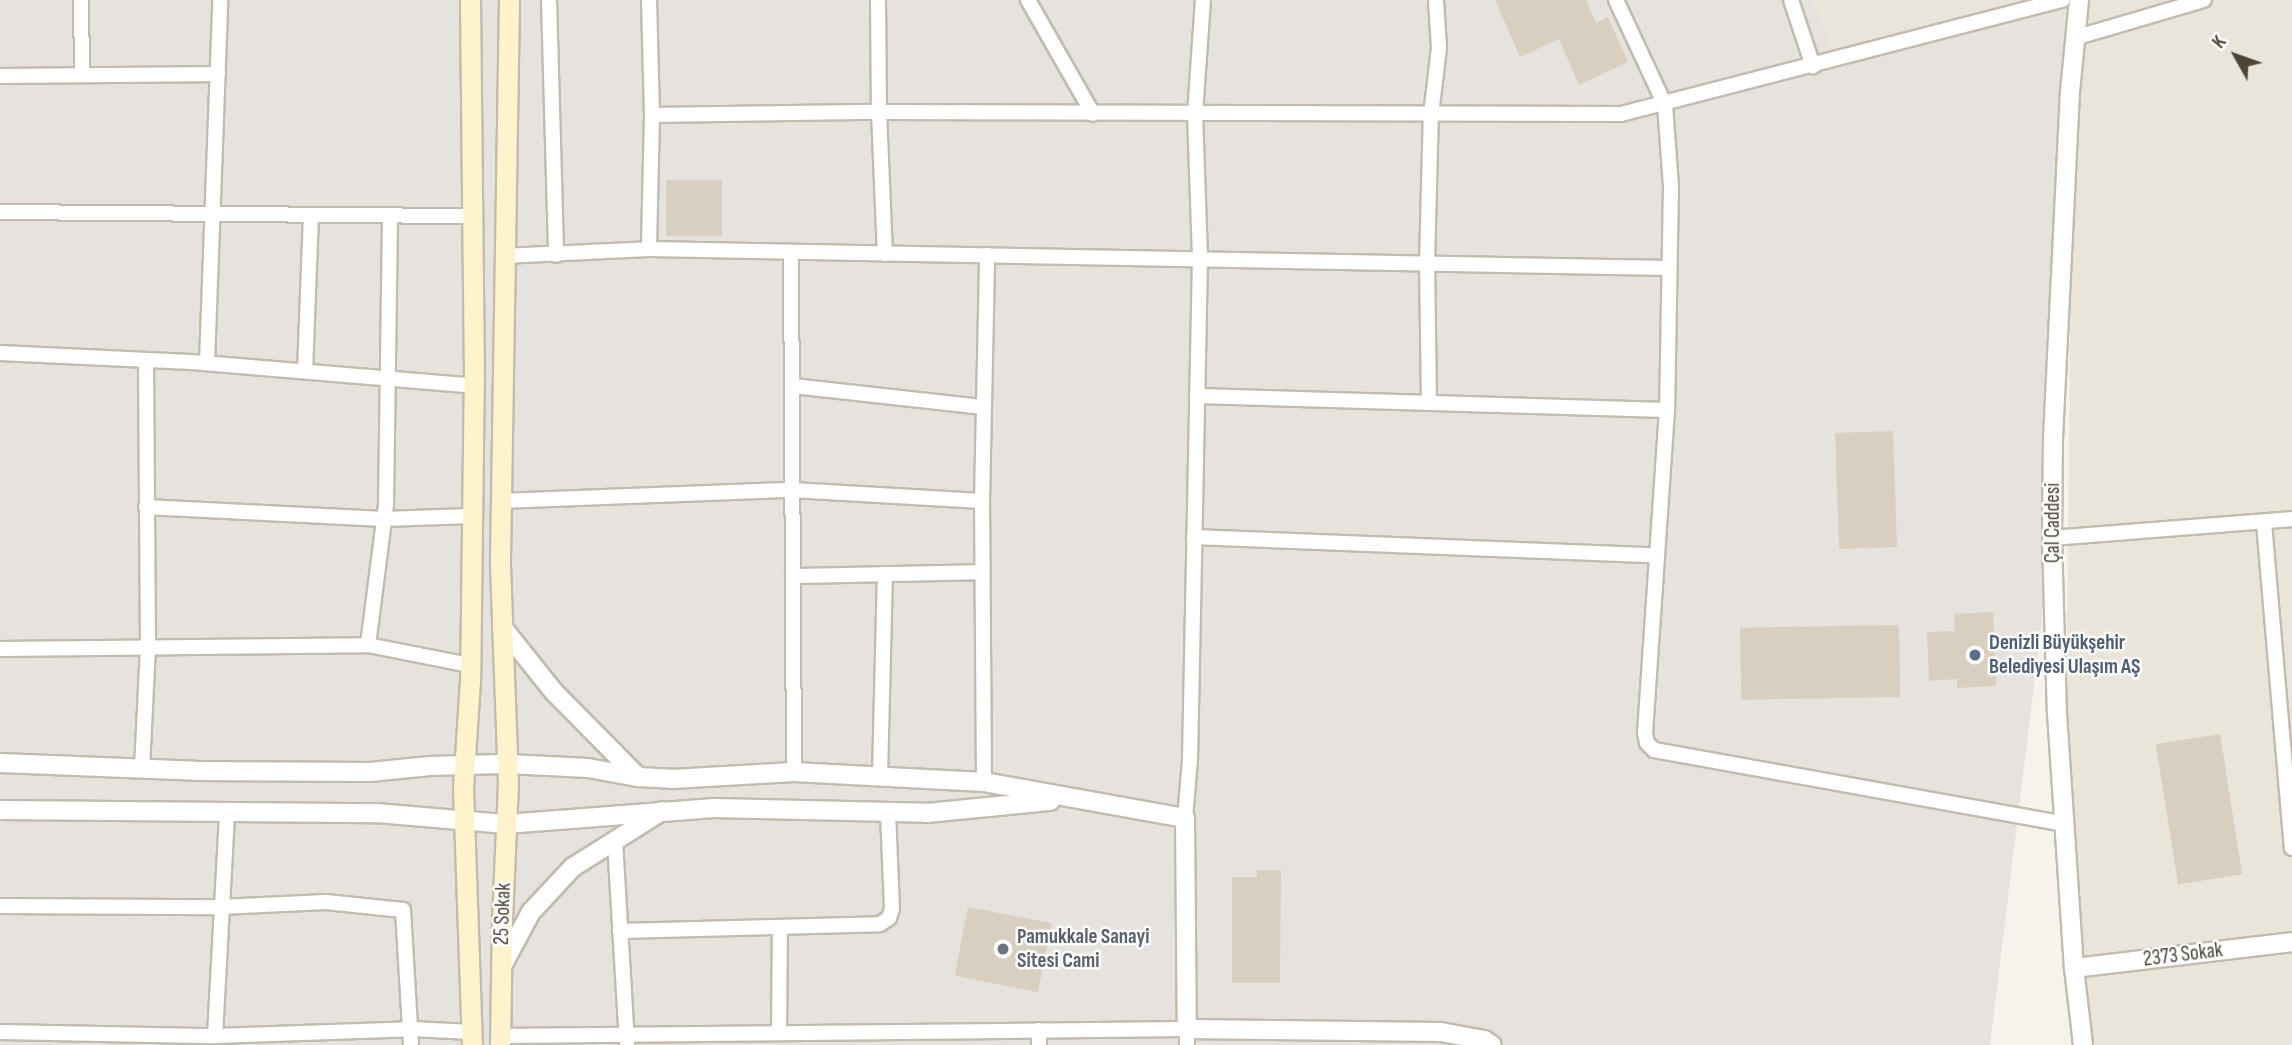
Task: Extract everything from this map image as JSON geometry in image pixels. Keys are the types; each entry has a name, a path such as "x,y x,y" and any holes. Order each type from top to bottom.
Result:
{"main road":[{"name":"25 Sokak","path":"470,0 474,386 470,665 463,788 472,1038"},
{"name":"25 Sokak","path":"500,1040 508,774 500,500 509,0"}],"street":[{"path":"81,0 82,75"},
{"path":"208,363 220,0"},
{"path":"549,0 556,255"},
{"path":"649,0 652,115 649,249"},
{"path":"878,0 879,112 886,254"},
{"path":"1028,0 1093,114"},
{"path":"1187,1037 1185,818 1190,760 1200,257 1195,114 1203,0"},
{"path":"1429,403 1427,263 1431,115 1440,48 1436,0"},
{"path":"1616,0 1665,105 1671,186 1667,410 1644,733 1654,750 2065,824"},
{"path":"1791,0 1813,66"},
{"path":"652,115 879,112 1621,114 1665,105 2063,0"},
{"name":"Çal Caddesi","path":"2079,0 2074,37 2053,425 2052,538 2057,713 2074,968 2083,1045"},
{"path":"2074,37 2204,0"},
{"path":"0,76 218,74"},
{"path":"0,212 472,216"},
{"path":"305,371 311,215"},
{"path":"368,645 384,519 390,215"},
{"path":"503,256 649,249 1200,257 1669,268"},
{"path":"791,252 794,772"},
{"path":"984,782 982,501 987,255"},
{"path":"0,353 208,363 474,386"},
{"path":"142,769 148,647 146,360"},
{"path":"793,386 984,407"},
{"path":"1197,396 1667,410"},
{"path":"500,500 792,491 982,501"},
{"path":"146,507 384,519 471,516"},
{"path":"2052,538 2292,519"},
{"path":"2264,523 2292,848"},
{"path":"1194,537 1657,556"},
{"path":"793,576 982,572"},
{"path":"880,776 885,574"},
{"path":"502,627 554,692 638,777"},
{"path":"0,649 368,645 470,665"},
{"path":"0,762 142,769 370,772 465,764 508,774 588,768 638,777 672,779 794,772 880,776 984,782 1185,818"},
{"path":"0,810 377,813 506,824 715,808 927,813 1068,799"},
{"path":"215,1036 227,811"},
{"path":"501,968 531,912 573,867 662,811"},
{"path":"620,931 874,925 889,918 892,908 888,812"},
{"path":"615,841 626,1040"},
{"path":"0,906 220,907 326,902 403,910 411,1045"},
{"path":"779,1033 780,927"},
{"name":"2373 Sokak","path":"2074,968 2292,942"},
{"path":"0,1032 86,1040 215,1036 247,1040 411,1029 472,1038"},
{"path":"500,1040 752,1039 779,1033 880,1038 1039,1038 1441,1032 1484,1040 1492,1045"}],"shaded area":[{"path":"0,0 1813,0 1835,60 2063,0 2079,0 2052,538 1990,1045 0,1045"},
{"path":"1793,0 2292,0 2292,1045 2085,1045 2065,824 2073,38 1813,66"}],"building":[{"path":"1495,0 1586,0 1596,23 1608,17 1628,62 1579,85 1559,39 1520,57"},
{"path":"666,180 722,180 722,236 666,236"},
{"path":"1893,431 1897,547 1839,549 1835,433"},
{"name":"Denizli Büyükşehir Belediyesi Ulaşım AŞ","path":"1993,612 1996,686 1957,688 1957,679 1929,681 1927,632 1955,631 1954,614"},
{"path":"1899,625 1900,697 1741,700 1740,628"},
{"path":"2220,734 2242,874 2178,884 2156,744"},
{"path":"1257,870 1281,870 1280,983 1232,983 1232,877 1257,877"},
{"name":"Pamukkale Sanayi Sitesi Cami","path":"968,907 1051,923 1038,992 955,976"}],"place":[{"name":"Denizli Büyükşehir Belediyesi Ulaşım AŞ","path":"1975,655"},
{"name":"Pamukkale Sanayi Sitesi Cami","path":"1003,949"}]}
